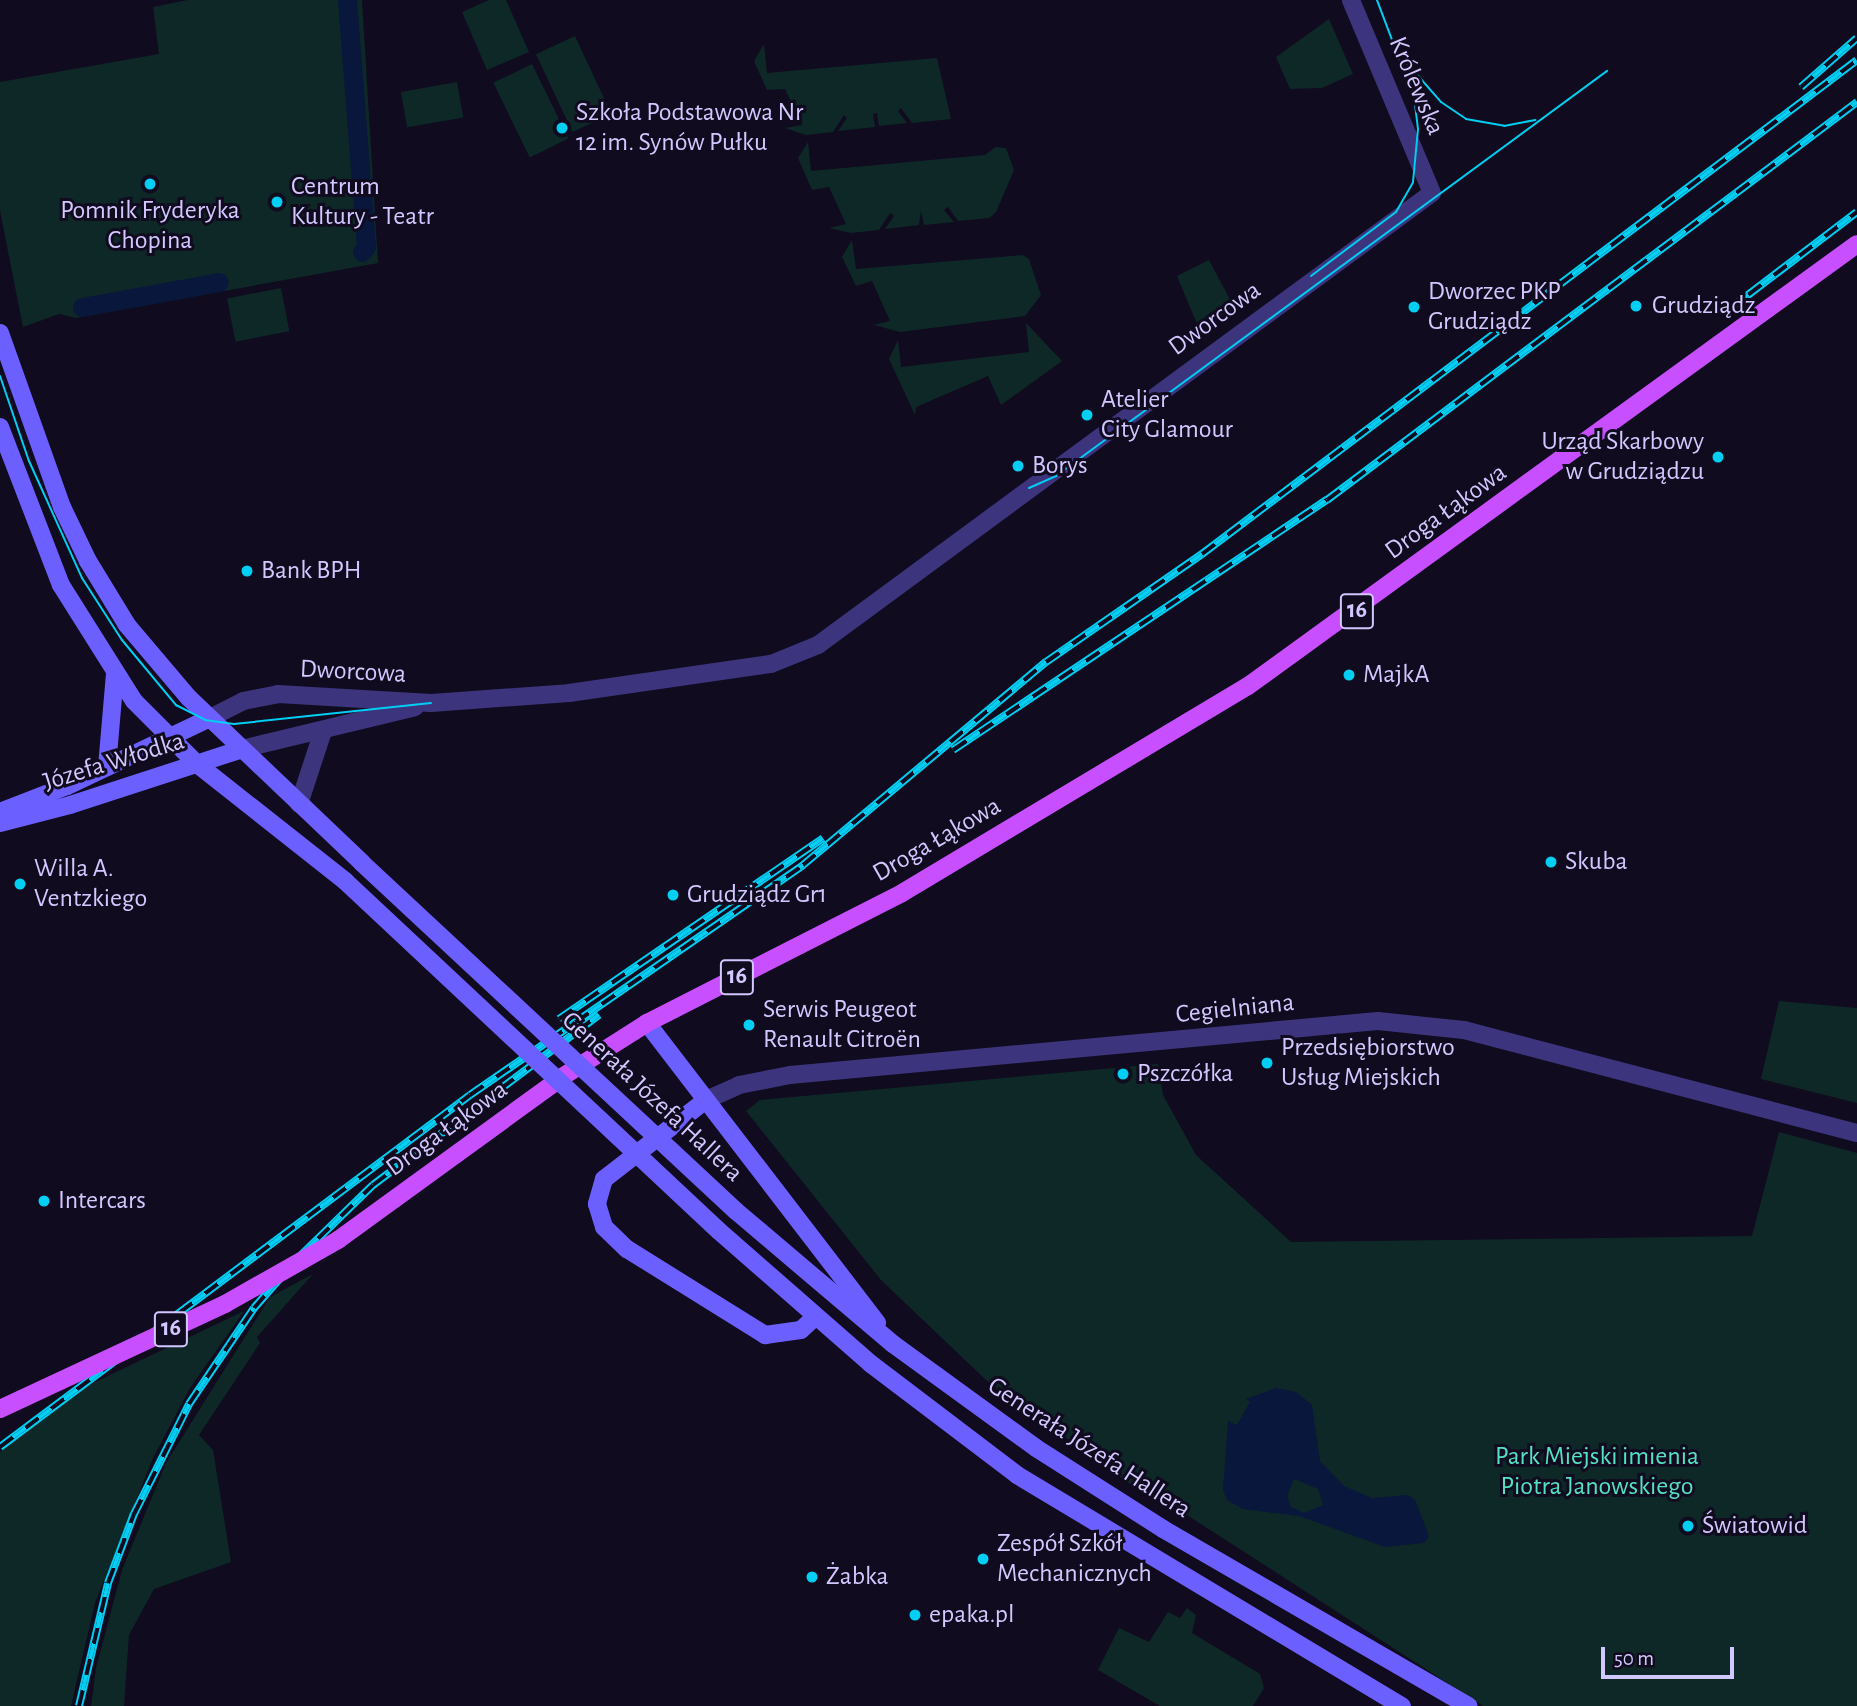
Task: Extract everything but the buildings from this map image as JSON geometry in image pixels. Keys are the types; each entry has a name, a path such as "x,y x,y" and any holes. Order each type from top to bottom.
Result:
{"main road":[{"name":"Droga Łąkowa","path":"0,1409 272,1280 431,1174 562,1077 647,1023 902,893 1248,686 1857,244"},
{"name":"Generała Józefa Hallera","path":"0,333 32,429 88,561 154,660 210,718 362,863 736,1211 893,1344 1072,1472 1468,1706"},
{"name":"Generała Józefa Hallera","path":"0,427 61,585 115,674 169,740 345,881 719,1231 815,1317 1017,1475 1402,1706"},
{"path":"107,767 115,674"},
{"name":"Józefa Włodka","path":"0,812 169,740 210,718"},
{"name":"Józefa Włodka","path":"0,823 242,749"},
{"path":"647,1023 893,1344"},
{"path":"706,1100 604,1179 597,1204 604,1227 627,1249 765,1335 801,1330 815,1317"}],"street":[{"name":"Królewska","path":"1351,0 1432,193"},
{"name":"Dworcowa","path":"210,718 243,701 278,694 430,703 569,693 786,661 858,617 1029,488 1432,193"},
{"name":"Dworcowa","path":"242,749 430,703"},
{"path":"299,804 323,731"},
{"name":"Cegielniana","path":"706,1100 739,1085 790,1075 1378,1021 1464,1030 1857,1133"}],"green space":[{"path":"188,0 362,0 378,263 76,318 59,314 23,327 0,211 0,82 159,54 153,7"},
{"path":"489,0 506,0 529,52 487,70 462,12"},
{"path":"1329,19 1353,74 1322,88 1290,89 1276,57"},
{"path":"575,36 611,114 572,132 536,54"},
{"path":"764,44 767,73 937,58 951,119 912,123 901,108 898,111 907,123 879,126 877,113 873,114 875,127 838,131 847,118 844,115 833,132 806,135 785,128 802,125 785,89 767,90 754,61"},
{"path":"532,64 568,139 530,157 493,83"},
{"path":"457,82 463,117 407,127 401,92"},
{"path":"808,142 811,171 985,155 996,147 1006,148 1014,170 996,212 989,218 958,221 948,207 944,210 954,222 924,225 921,211 919,225 885,229 894,216 890,213 879,230 851,233 829,228 846,224 829,187 812,190 798,158"},
{"path":"852,240 856,269 1023,255 1029,259 1041,295 1025,316 900,332 874,325 890,321 872,281 856,286 842,257"},
{"path":"1209,260 1234,307 1200,331 1177,276"},
{"path":"281,288 289,331 235,342 227,298"},
{"path":"1026,323 1062,361 1001,405 988,376 916,407 915,415 889,359 898,340 901,367 1029,352"},
{"path":"1779,1001 1857,1008 1857,1103 1761,1079"},
{"name":"Park Miejski imienia Piotra Janowskiego","path":"1158,1064 1163,1095 1196,1155 1291,1242 1752,1236 1779,1132 1857,1153 1857,1706 1483,1706 1173,1506 1138,1490 986,1380 881,1280 746,1111 760,1100"},
{"path":"313,1274 257,1337 260,1343 199,1435 213,1450 231,1562 154,1589 129,1635 124,1706 91,1706 96,1668 122,1570 166,1463 270,1297"},
{"path":"244,1311 190,1388 153,1458 95,1603 71,1706 0,1706 0,1452 89,1385"},
{"path":"1187,1608 1196,1615 1192,1633 1260,1674 1264,1688 1253,1706 1160,1706 1098,1670 1119,1628 1149,1642 1168,1612 1180,1618"}],"water":[{"path":"1276,1388 1296,1392 1312,1405 1320,1461 1344,1486 1372,1498 1408,1495 1415,1500 1429,1536 1424,1543 1385,1547 1299,1516 1243,1509 1227,1500 1223,1490 1228,1421 1237,1425 1250,1402 1246,1399","holes":["1294,1479 1318,1489 1323,1505 1304,1513 1291,1507 1287,1496"]}],"waterway":[{"path":"347,0 366,246 362,252"},
{"path":"82,307 219,282"}],"tram line":[{"path":"1311,276 1396,212 1413,182 1418,129 1414,98 1377,0"},
{"path":"1406,62 1441,102 1466,119 1504,126 1535,120"},
{"path":"1029,488 1056,476 1607,71"},
{"path":"0,376 29,461 82,578 122,640 176,705 205,720 234,724 431,703"}],"railway":[{"path":"1801,87 1857,38"},
{"path":"0,1447 470,1095 803,865 1046,662 1202,554 1857,60"},
{"path":"953,750 1327,500 1857,102"},
{"path":"1723,314 1857,212"},
{"path":"559,1019 823,838"},
{"path":"79,1706 108,1583 134,1514 189,1404 254,1308 295,1261 373,1185 599,1015"}],"place":[{"name":"Szkoła Podstawowa Nr 12 im. Synów Pułku","path":"562,128"},
{"name":"Pomnik Fryderyka Chopina","path":"150,184"},
{"name":"Centrum Kultury - Teatr","path":"277,202"},
{"name":"Grudziądz","path":"1636,306"},
{"name":"Dworzec PKP Grudziądz","path":"1414,307"},
{"name":"Atelier City Glamour","path":"1087,415"},
{"name":"Urząd Skarbowy w Grudziądzu","path":"1718,457"},
{"name":"Borys","path":"1018,466"},
{"name":"Bank BPH","path":"247,571"},
{"name":"MajkA","path":"1349,675"},
{"name":"Skuba","path":"1551,862"},
{"name":"Willa A. Ventzkiego","path":"20,884"},
{"name":"Grudziądz Gr1","path":"673,895"},
{"name":"Serwis Peugeot Renault Citroën","path":"749,1025"},
{"name":"Przedsiębiorstwo Usług Miejskich","path":"1267,1063"},
{"name":"Pszczółka","path":"1123,1074"},
{"name":"Intercars","path":"44,1201"},
{"name":"Światowid","path":"1688,1526"},
{"name":"Zespół Szkół Mechanicznych","path":"983,1559"},
{"name":"Żabka","path":"812,1577"},
{"name":"epaka.pl","path":"915,1615"}]}
